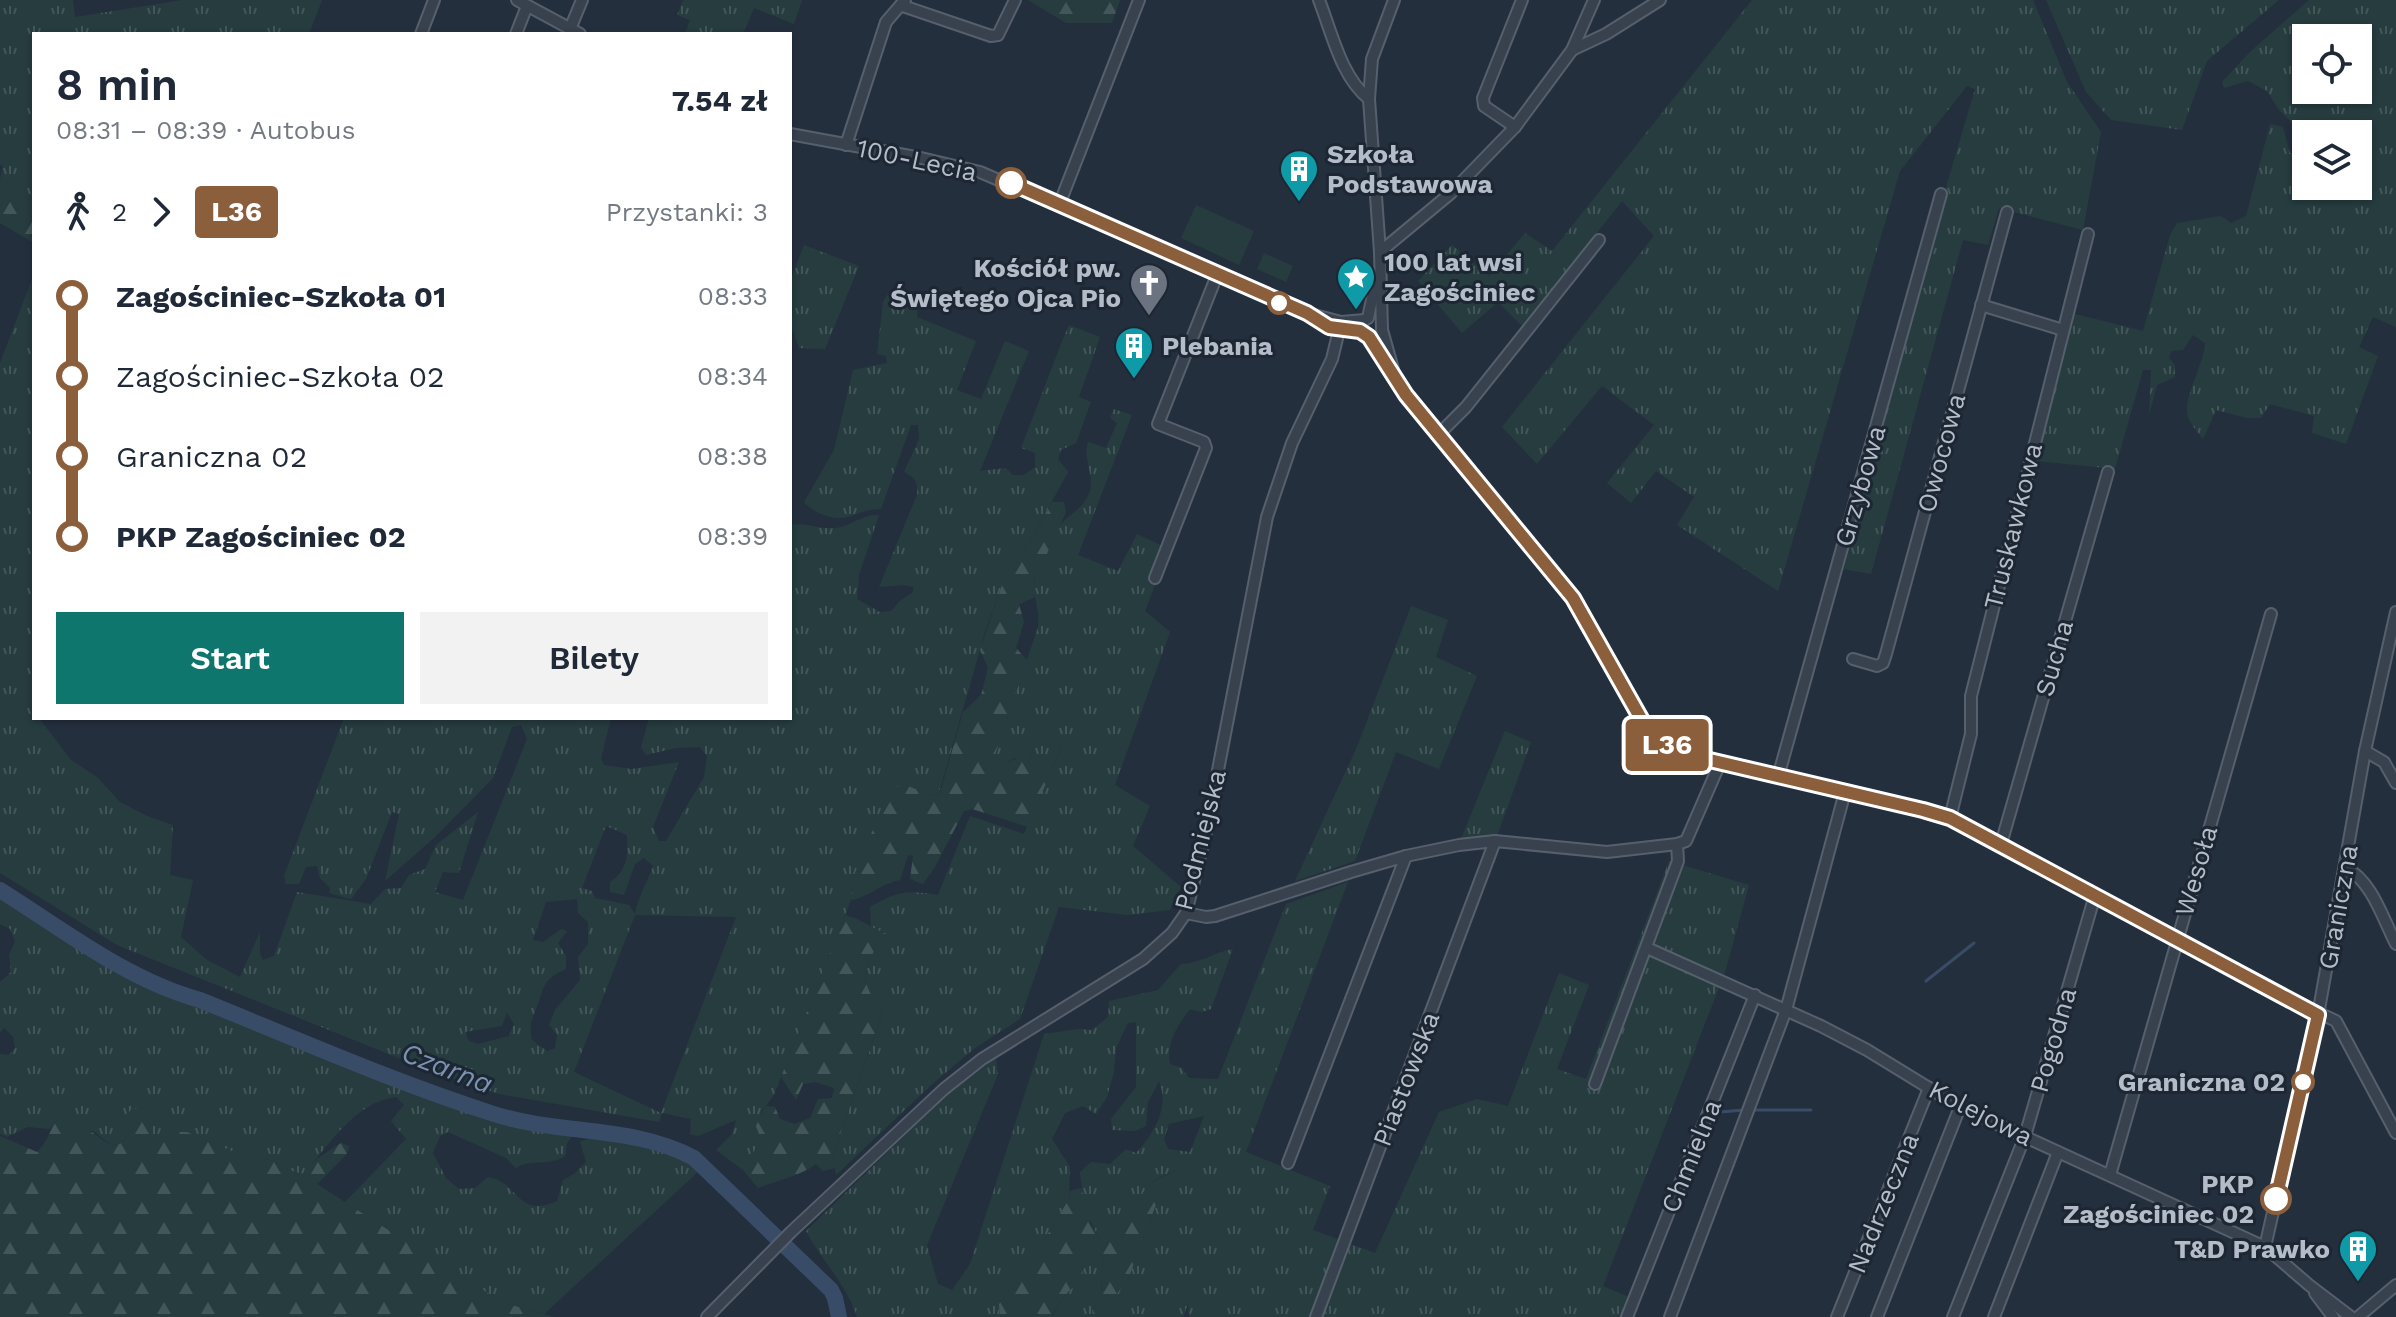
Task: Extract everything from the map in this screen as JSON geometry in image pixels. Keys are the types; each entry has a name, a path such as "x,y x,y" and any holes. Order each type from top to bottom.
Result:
{"street":[{"path":"422,32 434,0"},
{"path":"517,0 575,32"},
{"path":"577,32 582,0"},
{"path":"846,145 886,22 904,3 991,36 998,35 1015,0"},
{"path":"1059,205 1139,0"},
{"path":"1319,0 1349,76 1369,99"},
{"path":"1394,0 1372,59 1369,99 1382,327 1395,378"},
{"path":"1515,127 1484,106 1483,98 1522,0"},
{"path":"1380,252 1451,193 1515,127 1572,50 1594,0"},
{"path":"1572,50 1606,34 1660,0"},
{"path":"517,32 527,6"},
{"name":"100-Lecia","path":"792,134 959,166 1011,183 1307,313 1319,322 1367,335"},
{"name":"Grzybowa","path":"1778,777 1941,194"},
{"name":"Owocowa","path":"1853,659 1877,666 1883,663 2007,212"},
{"name":"Truskawkowa","path":"1950,818 1971,734 1971,696 2088,234"},
{"path":"1439,434 1466,407 1599,240"},
{"path":"1379,267 1367,319 1362,326 1367,335 1395,378 1573,598 1644,724 1656,738 1670,748 1720,763 1950,818 2340,1024 2396,1133"},
{"path":"1155,578 1206,448 1204,442 1158,424 1217,275"},
{"path":"1981,305 2063,330"},
{"path":"1340,326 1375,317 1382,327"},
{"name":"Podmiejska","path":"707,1317 789,1234 944,1089 982,1059 1053,1018 1143,959 1172,933 1186,913 1206,832 1269,508 1292,443 1332,359 1340,326"},
{"path":"1367,335 1379,335 1382,327"},
{"name":"Sucha","path":"2001,844 2108,472"},
{"name":"Wesoła","path":"2110,1175 2271,614"},
{"name":"Graniczna","path":"2265,1247 2318,1015 2365,751 2395,621"},
{"path":"2365,751 2384,762 2396,783"},
{"path":"1186,913 1215,916 1406,856 1459,845 1495,841 1607,852 1677,844 1686,841 1720,763"},
{"path":"1670,1317 1786,1010 1845,792"},
{"name":"Piastowska","path":"1316,1317 1495,841"},
{"path":"1595,1084 1678,861 1677,844"},
{"path":"1288,1163 1406,856"},
{"path":"2346,868 2364,882 2396,944"},
{"name":"Pogodna","path":"1953,1317 2025,1136 2095,895"},
{"name":"Kolejowa","path":"1647,948 1755,995 1858,1046 1960,1107 2265,1247 2351,1317"},
{"name":"Chmielna","path":"1627,1317 1755,995"},
{"name":"Nadrzeczna","path":"1837,1317 1929,1088"},
{"path":"1877,1317 1960,1107"},
{"path":"1994,1317 2058,1152"},
{"name":"Kolejowa","path":"2309,1285 2333,1317"},
{"path":"2358,1317 2396,1285"}],"green space":[{"path":"0,0 73,0 75,17 183,0 322,0 310,32 32,32 32,198 15,195 4,208 0,206 3,166 0,165"},
{"path":"683,0 802,0 794,24 754,8 744,32 686,32 690,20 677,15"},
{"path":"1028,0 1120,0 1112,23 1066,23"},
{"path":"1752,0 2033,0 2067,82 2101,132 2083,230 1999,208 1988,245 1963,240 1871,574 1844,569 1975,89 1967,86 1900,171 1778,591 1677,525 1694,497 1656,471 1631,503 1607,483 1654,425 1602,386 1537,464 1502,427 1654,236 1622,201 1523,327 1498,302 1462,333 1418,281 1452,245 1489,276 1525,233 1552,251"},
{"path":"2046,0 2279,0 2207,61 2182,130 2111,120 2086,92"},
{"path":"2309,0 2396,0 2396,327 2373,317 2359,347 2378,356 2346,444 2312,433 2314,416 2270,404 2261,418 2247,418 2216,410 2203,439 2189,420 2187,409 2205,343 2193,335 2183,350 2171,351 2169,358 2175,365 2175,377 2157,385 2149,415 2151,370 2143,370 2115,469 2037,461 2071,313 2143,331 2170,235 2177,223 2221,216 2231,223 2246,216 2270,124 2283,127 2292,153 2292,200 2372,200 2372,120 2292,120 2292,122 2279,110 2267,91 2248,81 2224,88 2222,82 2251,51"},
{"path":"15,195 32,198 32,242 0,223 0,206 5,207"},
{"path":"1196,205 1254,231 1239,265 1181,238"},
{"path":"804,245 859,266 825,349 799,348 792,329 792,276"},
{"path":"1264,253 1293,266 1286,282 1257,269"},
{"path":"32,279 32,720 41,720 71,760 97,777 120,802 173,825 170,875 193,880 181,937 207,960 240,977 260,932 263,960 274,956 297,892 371,904 385,889 401,888 409,875 425,869 436,845 478,812 459,873 443,872 435,892 463,900 527,739 521,725 512,727 493,778 435,837 385,881 399,814 392,812 366,879 351,899 329,893 330,888 320,878 317,866 306,867 299,884 286,884 284,876 343,720 610,720 601,758 604,765 631,769 679,762 653,827 659,841 666,841 704,777 707,756 700,747 676,748 646,755 641,747 648,720 792,720 792,525 836,528 867,516 879,515 859,575 857,599 880,612 891,611 912,593 914,587 879,587 917,495 915,481 904,472 919,439 918,425 911,425 881,509 834,518 814,511 804,502 834,450 853,370 887,363 886,356 877,354 883,302 890,291 919,297 917,317 976,341 957,390 981,399 1005,341 1029,351 980,471 1006,468 1013,475 1024,475 1035,467 1035,453 1021,448 1069,325 1100,337 1079,397 1091,402 1076,443 1061,450 1058,459 1068,472 1022,556 1006,574 985,632 939,793 932,796 906,785 855,873 851,900 774,1095 761,1112 762,1139 743,1170 716,1150 732,1134 736,1120 698,1136 690,1134 691,1119 662,1113 659,1122 499,1094 431,1071 117,945 0,873 0,363","holes":["606,826 627,835 626,862 610,882 610,892 624,895 635,864 644,858 653,866 635,914 629,905 595,898 592,891 582,888","577,899 578,913 588,922 588,944 578,957 580,980 555,1010 549,1025 557,1035 555,1048 547,1051 532,1040 531,1024 545,985 566,969 566,956 558,943 567,931 561,929 543,942 533,940 546,902","635,915 736,917 661,1113 574,1072","507,1013 514,1024 509,1036 478,1044 469,1041 465,1032 502,1026"]},
{"path":"1114,409 1132,415 1078,555 1118,571 1137,534 1169,549 1145,611 1170,632 1115,785 1150,806 1133,846 1181,887 1170,910 1128,915 1059,907 1020,1019 975,1048 931,1085 836,1175 833,1155 883,1012 866,981 868,964 886,934 871,927 870,907 903,893 938,895 970,816 1024,834 1061,748 1056,746 1049,763 1036,772 1029,762 1034,748 1006,763 994,758 1038,627 1034,584 1037,572 1058,527 1088,496 1091,483 1088,442 1106,448 1117,423 1110,418"},
{"path":"1052,502 1064,502 1066,512 1034,580 1035,597 1019,604 1024,622 1016,648 1027,660 994,758 1006,763 1016,759 1022,745 1034,747 1029,762 1036,771 1049,763 1056,745 1061,747 1028,827 972,809 964,811 923,884 910,879 913,856 908,855 900,880 851,900 855,873 890,788 906,785 932,796 940,793 963,712 981,695 988,668 980,650 1006,573 1022,556"},
{"path":"1411,606 1448,620 1436,657 1477,676 1439,769 1396,752 1355,861 1295,881 1357,747"},
{"path":"1505,731 1531,742 1497,836 1461,839"},
{"path":"1669,861 1749,885 1725,972 1603,1286 1631,1298 1624,1317 1189,1317 1188,1304 1183,1317 1113,1317 1108,1306 1129,1277 1160,1194 1181,1176 1183,1169 1151,1184 1140,1199 1126,1230 1112,1234 1106,1246 1098,1248 1100,1240 1086,1207 1080,1172 1091,1162 1110,1164 1126,1149 1136,1153 1154,1129 1163,1101 1159,1081 1148,1102 1146,1126 1135,1131 1112,1130 1111,1119 1136,1087 1136,1022 1128,1023 1116,1048 1107,1097 1096,1114 1083,1106 1065,1113 1052,1139 1070,1167 1069,1199 1040,1247 999,1304 1000,1317 857,1317 847,1294 806,1231 947,1095 996,1058 998,1074 927,1245 938,1284 952,1290 970,1264 1044,1034 1092,1030 1108,1017 1109,1001 1158,990 1181,964 1233,949 1211,1009 1202,1012 1190,1009 1177,1028 1169,1056 1170,1064 1182,1068 1189,1078 1218,1079 1286,904 1348,882 1246,1152 1330,1186 1313,1230 1375,1253 1439,1112 1477,1099 1508,1106 1559,973 1589,985 1557,1069 1586,1079","holes":["1204,1116 1190,1152 1168,1149 1164,1139 1169,1124"]},
{"path":"0,896 97,958 173,995 490,1117 574,1133 567,1143 565,1156 516,1168 506,1158 448,1132 440,1136 433,1153 446,1178 459,1189 475,1188 488,1177 506,1185 519,1198 534,1206 557,1201 563,1180 586,1162 580,1142 600,1138 640,1142 674,1152 699,1171 544,1314 508,1304 475,1286 344,1203 406,1139 391,1121 404,1105 396,1097 367,1107 355,1116 303,1174 271,1160 243,1156 187,1132 160,1140 151,1138 151,1127 133,1129 120,1144 111,1145 95,1132 57,1120 50,1129 28,1127 7,1137 0,1134 0,1054 9,1055 15,1048 13,1037 4,1028 0,1033 0,982 11,972 9,955 15,941 10,929 0,924"},
{"path":"845,915 887,934 872,955 866,972 869,990 883,1011 833,1155 835,1168 823,1171 816,1164 796,1175 758,1188 743,1170 761,1139 755,1124 766,1106 775,1107 780,1119 795,1124 810,1118 818,1099 832,1098 834,1088 815,1082 803,1084 796,1100 781,1077"},
{"path":"141,1108 151,1112 157,1120 151,1127 151,1138 160,1140 167,1132 187,1132 243,1156 271,1160 302,1174 318,1158 341,1143 349,1146 347,1154 317,1184 475,1286 508,1304 554,1317 0,1317 0,1136 37,1152 57,1120 80,1125 111,1145 120,1144 133,1129 126,1118 131,1109"},
{"path":"1184,1168 1181,1176 1160,1194 1129,1277 1108,1306 1113,1317 1093,1317 1092,1310 1102,1298 1104,1257 1090,1251 1081,1278 1051,1317 1000,1317 999,1304 1040,1247 1069,1199 1070,1191 1081,1188 1083,1194 1091,1196 1097,1203 1090,1223 1100,1240 1099,1247 1106,1246 1112,1234 1126,1230 1141,1197 1151,1184"},
{"path":"1089,1250 1104,1257 1102,1298 1092,1310 1093,1317 1052,1317 1062,1299 1081,1278"}],"waterway":[{"name":"Czarna","path":"0,890 147,980 383,1074 519,1121 646,1140 694,1158 831,1290 839,1317"},
{"path":"1926,981 1974,943"},
{"path":"1720,1112 1744,1110"},
{"path":"1752,1110 1811,1110"}],"bus line":[{"name":"L36","path":"1011,183 1271,300 1307,313 1329,327 1360,331 1369,337 1406,395 1573,598 1644,724 1670,748 1720,763 1950,818 2318,1015 2276,1199"}],"place":[{"name":"Szkoła Podstawowa","path":"1299,203"},
{"name":"100 lat wsi Zagościniec","path":"1356,311"},
{"name":"Kościół pw. Świętego Ojca Pio","path":"1149,317"},
{"name":"Plebania","path":"1134,380"},
{"name":"Graniczna 02","path":"2303,1082"},
{"name":"PKP Zagościniec 02","path":"2276,1199"},
{"name":"T&D Prawko","path":"2358,1283"}]}
